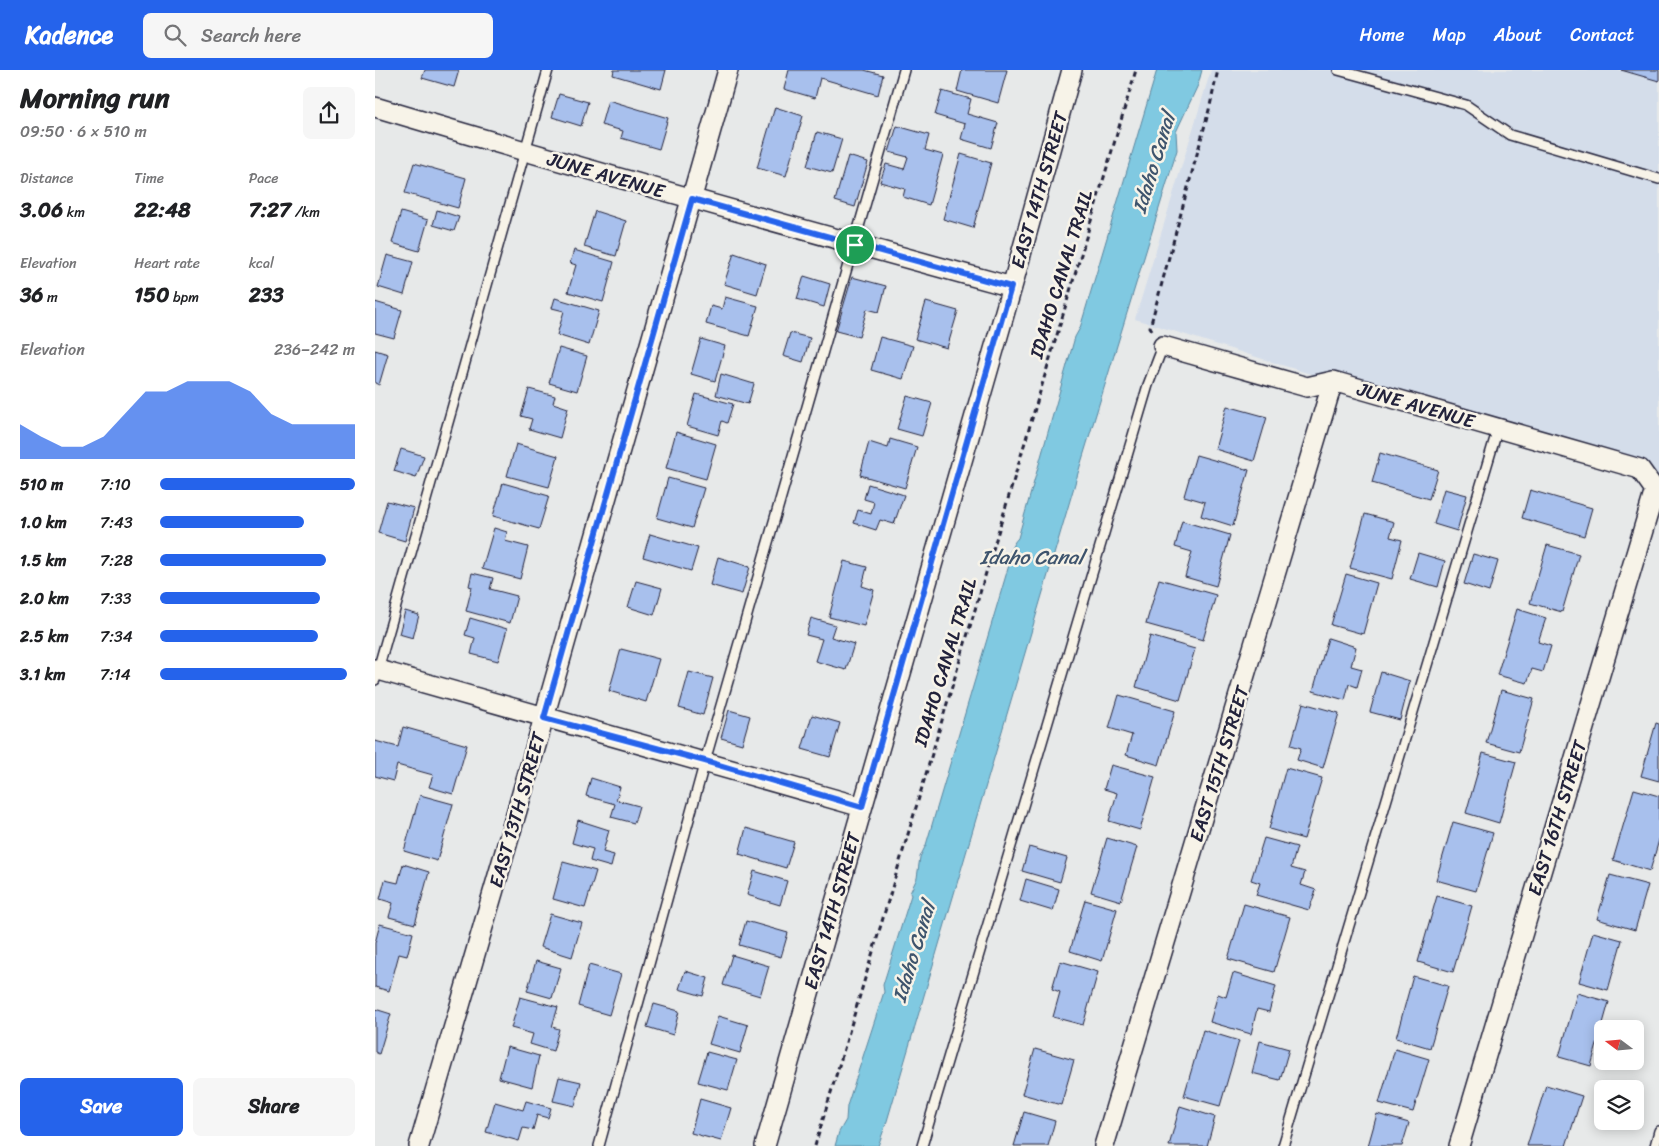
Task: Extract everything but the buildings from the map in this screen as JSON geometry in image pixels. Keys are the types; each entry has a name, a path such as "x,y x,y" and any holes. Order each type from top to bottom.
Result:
{"street":[{"name":"EAST 13TH STREET","path":"419,1146 544,718 728,70"},
{"name":"EAST 14TH STREET","path":"765,1146 1072,70"},
{"name":"JUNE AVENUE","path":"375,107 524,152 1011,287"},
{"name":"JUNE AVENUE","path":"1163,346 1307,387 1333,381 1640,469 1657,490"},
{"name":"EAST 15TH STREET","path":"1104,1146 1333,381"},
{"name":"EAST 16TH STREET","path":"1459,1146 1657,490"},
{"path":"376,673 705,761 862,807"}],"lane":[{"path":"376,673 548,70"},
{"path":"599,1146 705,761 904,70"},
{"path":"1338,70 1466,105 1510,135 1659,179"},
{"path":"923,1146 1145,394 1163,346"},
{"path":"1283,1146 1498,428"},
{"path":"1655,1146 1659,1131"}],"path":[{"name":"IDAHO CANAL TRAIL","path":"815,1146 1136,70"},
{"path":"1163,346 1150,327 1209,110 1218,70"}],"shaded area":[{"path":"1211,70 1659,70 1659,490 1640,469 1333,381 1135,319"}],"water":[{"name":"Idaho Canal","path":"1157,70 1202,70 1198,85 1176,132 1177,150 1081,463 887,1121 878,1146 835,1146 839,1132 846,1120 847,1106 884,992 883,985 911,895 910,893 917,878 920,857 926,845 1009,565 1013,544 1018,538 1075,337 1080,328"}],"route":[{"path":"692,199 855,245 1011,287 862,807 705,761 544,718 692,199"}]}
